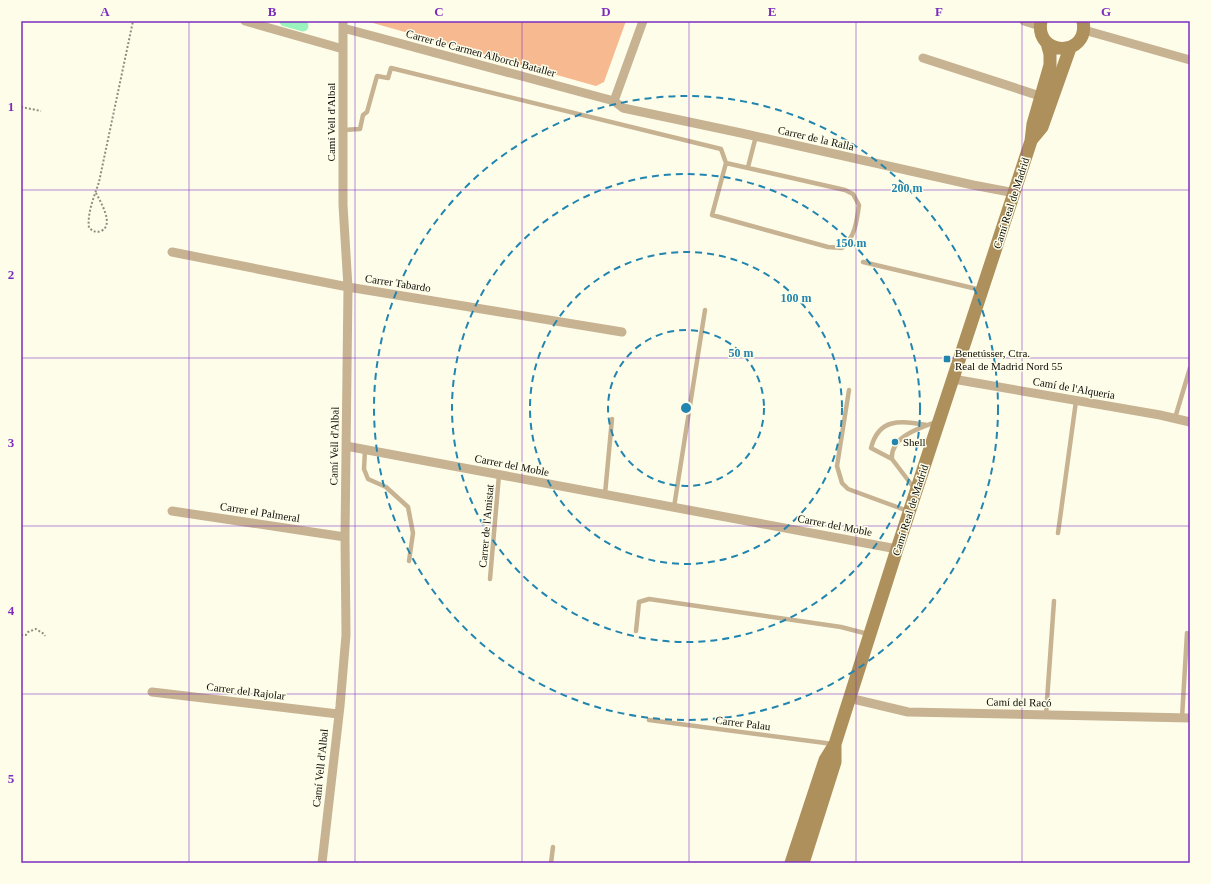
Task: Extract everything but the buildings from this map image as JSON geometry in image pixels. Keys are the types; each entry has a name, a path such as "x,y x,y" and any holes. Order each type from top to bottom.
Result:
{"street":[{"path":"245,21 343,49"},
{"path":"614,101 643,21"},
{"path":"1024,21 1041,23"},
{"name":"Camí Real de Madrid","path":"791,863 825,760 835,744 916,491 934,423 953,379 1031,141 1033,124 1040,96 1050,65 1050,54 1047,43 1041,33 1041,23"},
{"name":"Camí Vell d'Albal","path":"322,863 346,635 345,537 348,287 344,205 343,25"},
{"name":"Carrer de Carmen Alborch Bataller","path":"343,25 614,101"},
{"path":"1047,43 1059,49 1070,48 1078,42 1083,26 1190,60"},
{"name":"Camí Real de Madrid","path":"1031,141 1042,126 1070,48"},
{"path":"923,58 1040,96"},
{"name":"Carrer de la Ralla","path":"614,101 623,108 756,136 967,184 1015,193"},
{"name":"Carrer Tabardo","path":"172,252 348,287 622,332"},
{"name":"Camí de l'Alqueria","path":"953,379 1175,418 1190,422"},
{"name":"Carrer del Moble","path":"346,446 897,549"},
{"name":"Carrer el Palmeral","path":"172,511 345,537"},
{"name":"Carrer del Rajolar","path":"152,692 338,714"},
{"name":"Camí del Racó","path":"849,698 908,712 1186,718"},
{"name":"Camí Real de Madrid","path":"803,863 835,762 835,744"}],"lane":[{"path":"343,130 360,129 363,115 367,112 377,76 388,78 391,68 721,148 726,163 712,215 828,247 842,248 848,244 852,236 859,205 853,194 845,190 726,163"},
{"path":"748,167 756,136"},
{"path":"863,262 982,291"},
{"path":"674,507 705,310"},
{"path":"1175,418 1190,368"},
{"path":"848,390 837,466 842,483 848,489 909,512"},
{"path":"1058,533 1076,401"},
{"path":"605,494 612,419"},
{"path":"916,491 892,459 871,448 878,431 883,427 907,422 934,423"},
{"path":"892,459 891,455 898,442 917,428 934,423"},
{"path":"365,450 364,469 368,479 386,487 408,507 412,533 409,561"},
{"name":"Carrer de l'Amistat","path":"490,579 499,475"},
{"path":"636,631 639,602 649,599 841,627 870,634"},
{"path":"1046,715 1054,601"},
{"path":"1186,718 1187,633"},
{"name":"Carrer Palau","path":"649,720 835,744"},
{"path":"550,863 552,847"}],"path":[{"path":"96,192 107,219 107,225 99,232 93,231 89,228 88,221 96,192 132,21"},
{"path":"21,107 41,111"},
{"path":"21,635 26,635 28,632 36,629 45,636"}],"shaded area":[{"path":"366,21 626,21 604,82 596,86"}],"waterway":[{"path":"285,21 303,26"}],"place":[{"name":"Benetússer, Ctra. Real de Madrid Nord 55","path":"947,359"},
{"name":"Shell","path":"895,442"}]}
